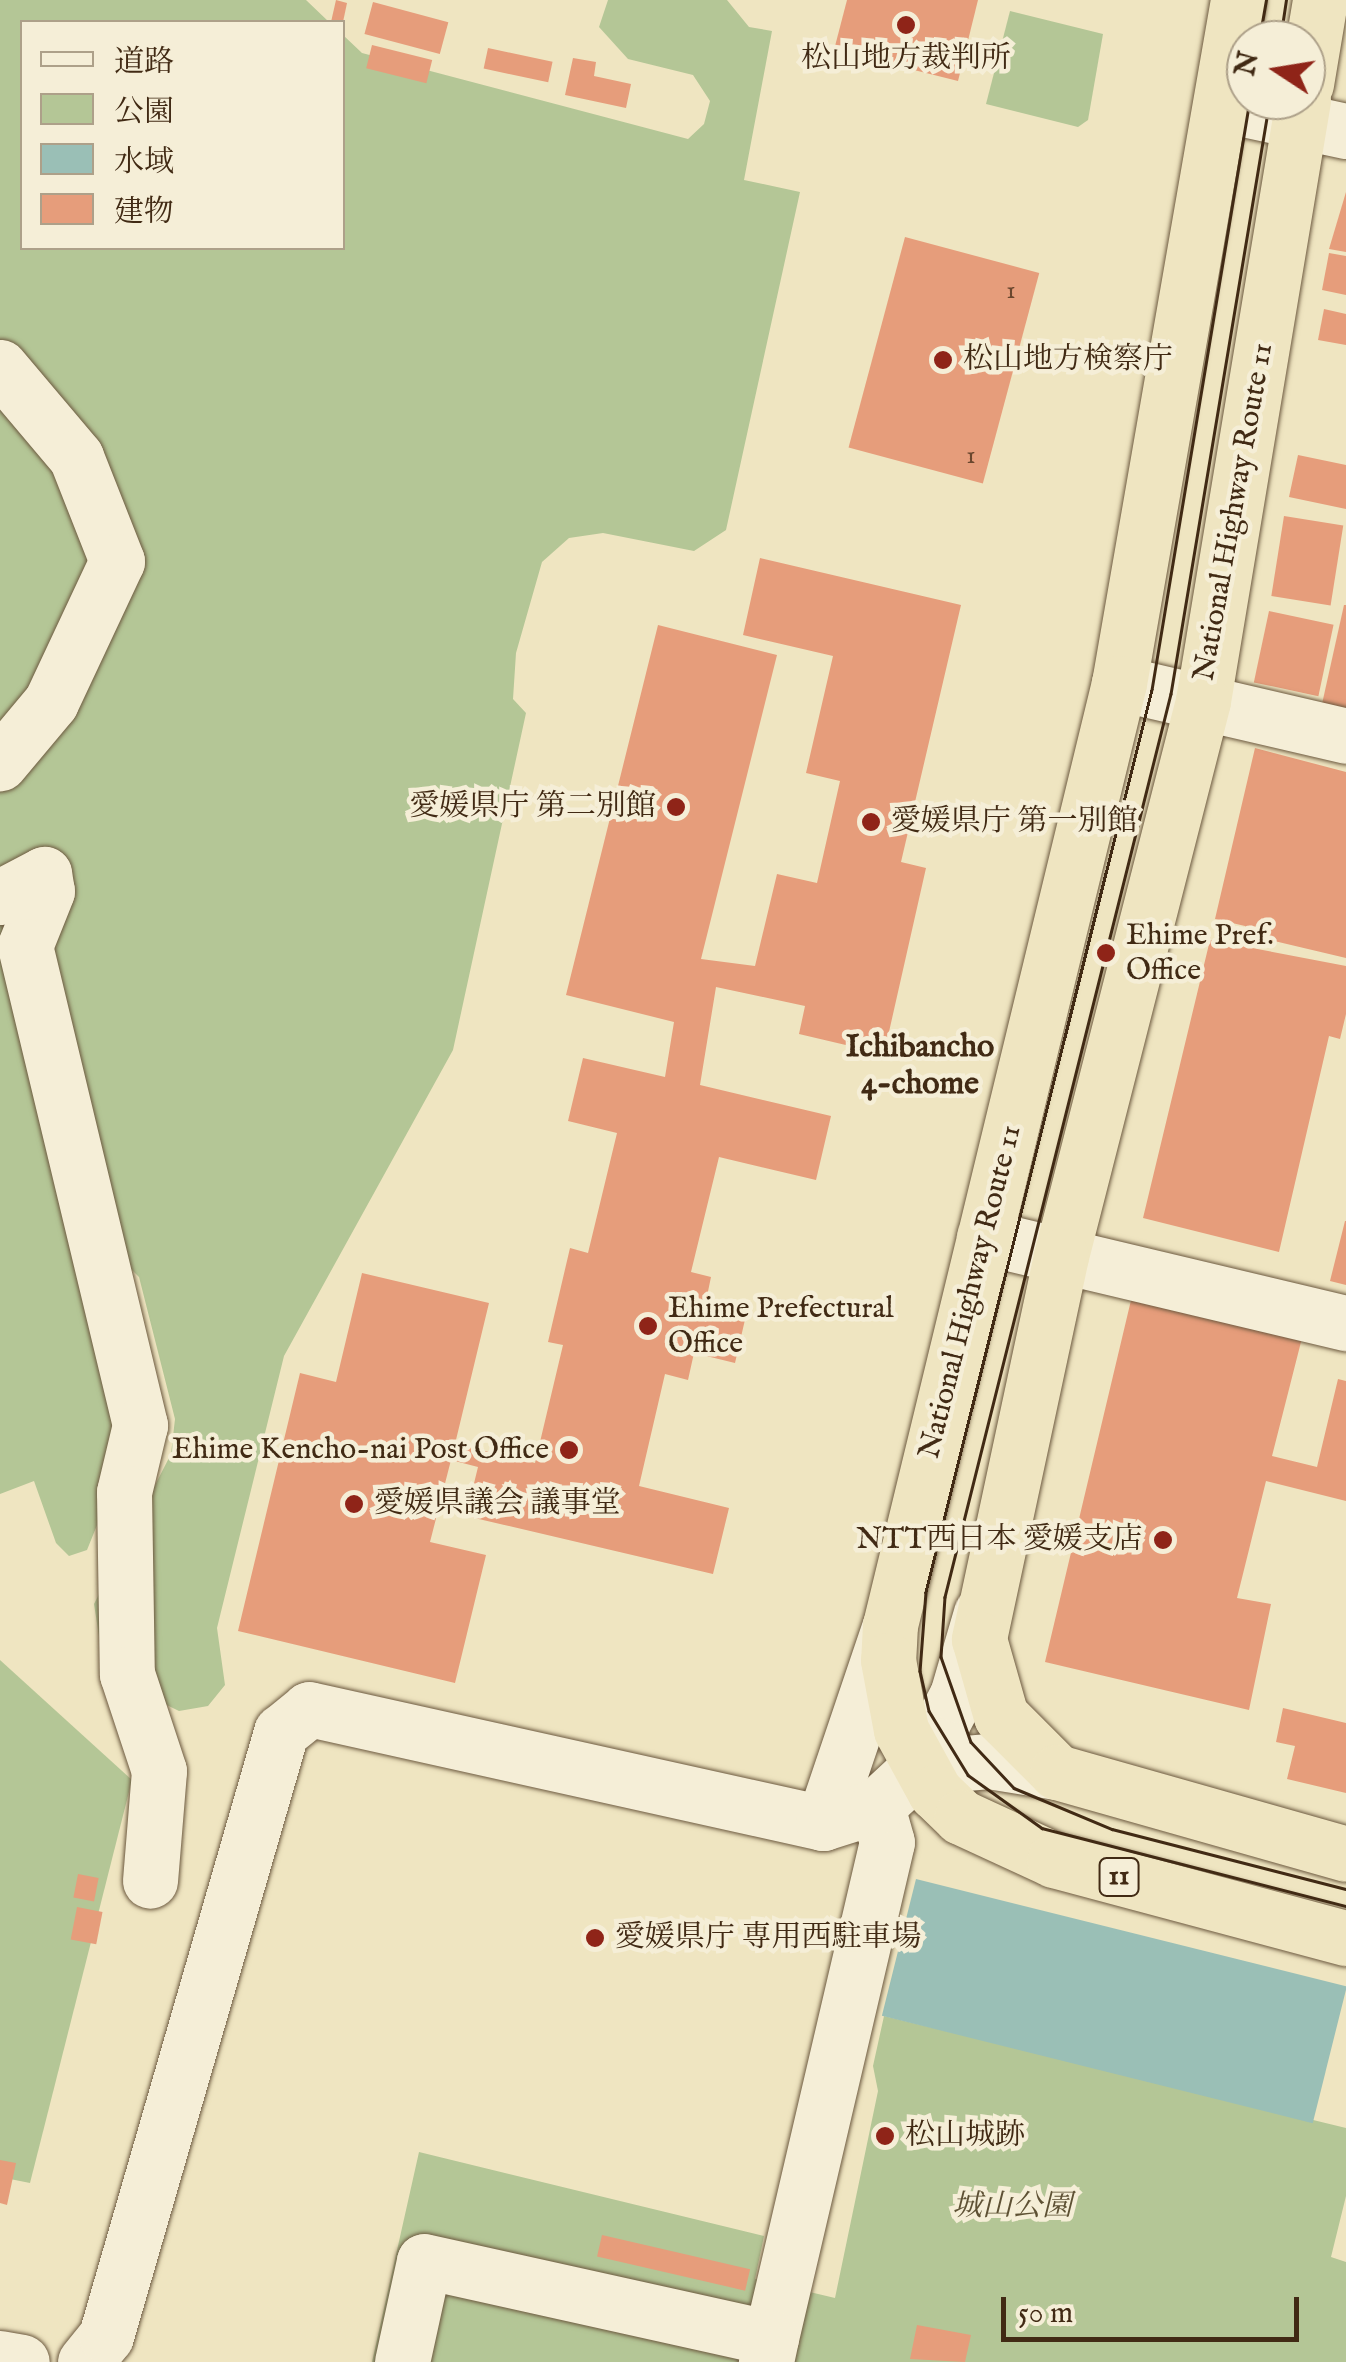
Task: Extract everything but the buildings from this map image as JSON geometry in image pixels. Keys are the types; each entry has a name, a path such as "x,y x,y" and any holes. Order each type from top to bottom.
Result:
{"highway":[{"name":"National Highway Route 11","path":"1238,0 1119,684 890,1625 892,1696 920,1767 962,1817 1016,1846 1346,1938"},
{"name":"National Highway Route 11","path":"1312,120 1203,701 1060,1256 981,1612 989,1692 1016,1738 1057,1772 1346,1854"}],"street":[{"path":"1221,104 1226,104"},
{"path":"0,367 76,457 118,561 51,702 0,763"},
{"path":"1119,684 1346,736"},
{"path":"0,898 44,874 47,891 25,946 140,1426 124,1492 126,1674 159,1770 150,1881"},
{"path":"984,1237 1346,1323"},
{"path":"85,2362 106,2336 281,1732 309,1709 823,1823 877,1806 920,1767 957,1695 981,1612"},
{"path":"823,1823 890,1625"},
{"path":"920,1767 989,1761 1057,1772"},
{"path":"402,2362 424,2261 769,2350 887,1842 877,1806"},
{"path":"0,2358 22,2362"}],"green space":[{"path":"0,0 306,0 327,20 20,20 20,250 345,250 345,37 362,53 688,139 704,124 710,101 693,75 628,59 599,27 608,0 727,0 749,27 772,31 744,180 800,192 726,530 694,551 603,533 569,538 542,562 516,653 513,699 526,713 453,1050 284,1356 217,1628 225,1685 208,1706 179,1711 105,1675 94,1604 171,1454 175,1419 139,1277 129,1267 122,1426 112,1488 87,1550 69,1556 56,1543 34,1481 0,1494"},
{"path":"1010,11 1103,34 1088,120 1078,127 986,104"},
{"path":"0,1660 132,1780 30,2183 0,2177"},
{"name":"城山公園","path":"884,2016 1346,2128 1346,2196 1331,2257 1346,2262 1346,2362 372,2362 419,2152 764,2236 755,2279 835,2298 878,2091 873,2066"}],"water":[{"path":"916,1879 1346,1986 1313,2123 882,2016"}],"tram line":[{"path":"1262,20 1266,0"},
{"path":"1283,20 1286,0"},
{"path":"1247,120 1152,690 926,1592 920,1671 929,1711 968,1775 1042,1828 1346,1906"},
{"path":"1267,120 1171,694 945,1597 941,1657 971,1742 1014,1788 1112,1829 1346,1889"}],"place":[{"name":"松山地方裁判所","path":"906,25"},
{"name":"松山地方検察庁","path":"943,360"},
{"name":"愛媛県庁 第二別館","path":"676,807"},
{"name":"愛媛県庁 第一別館","path":"871,822"},
{"name":"Ehime Pref. Office","path":"1106,953"},
{"name":"Ehime Prefectural Office","path":"648,1326"},
{"name":"Ehime Kencho-nai Post Office","path":"569,1450"},
{"name":"愛媛県議会 議事堂","path":"354,1504"},
{"name":"NTT西日本 愛媛支店","path":"1163,1540"},
{"name":"愛媛県庁 専用西駐車場","path":"595,1938"},
{"name":"松山城跡","path":"885,2136"}],"district":[{"name":"Ichibancho 4-chome","path":"920,1068"}]}
